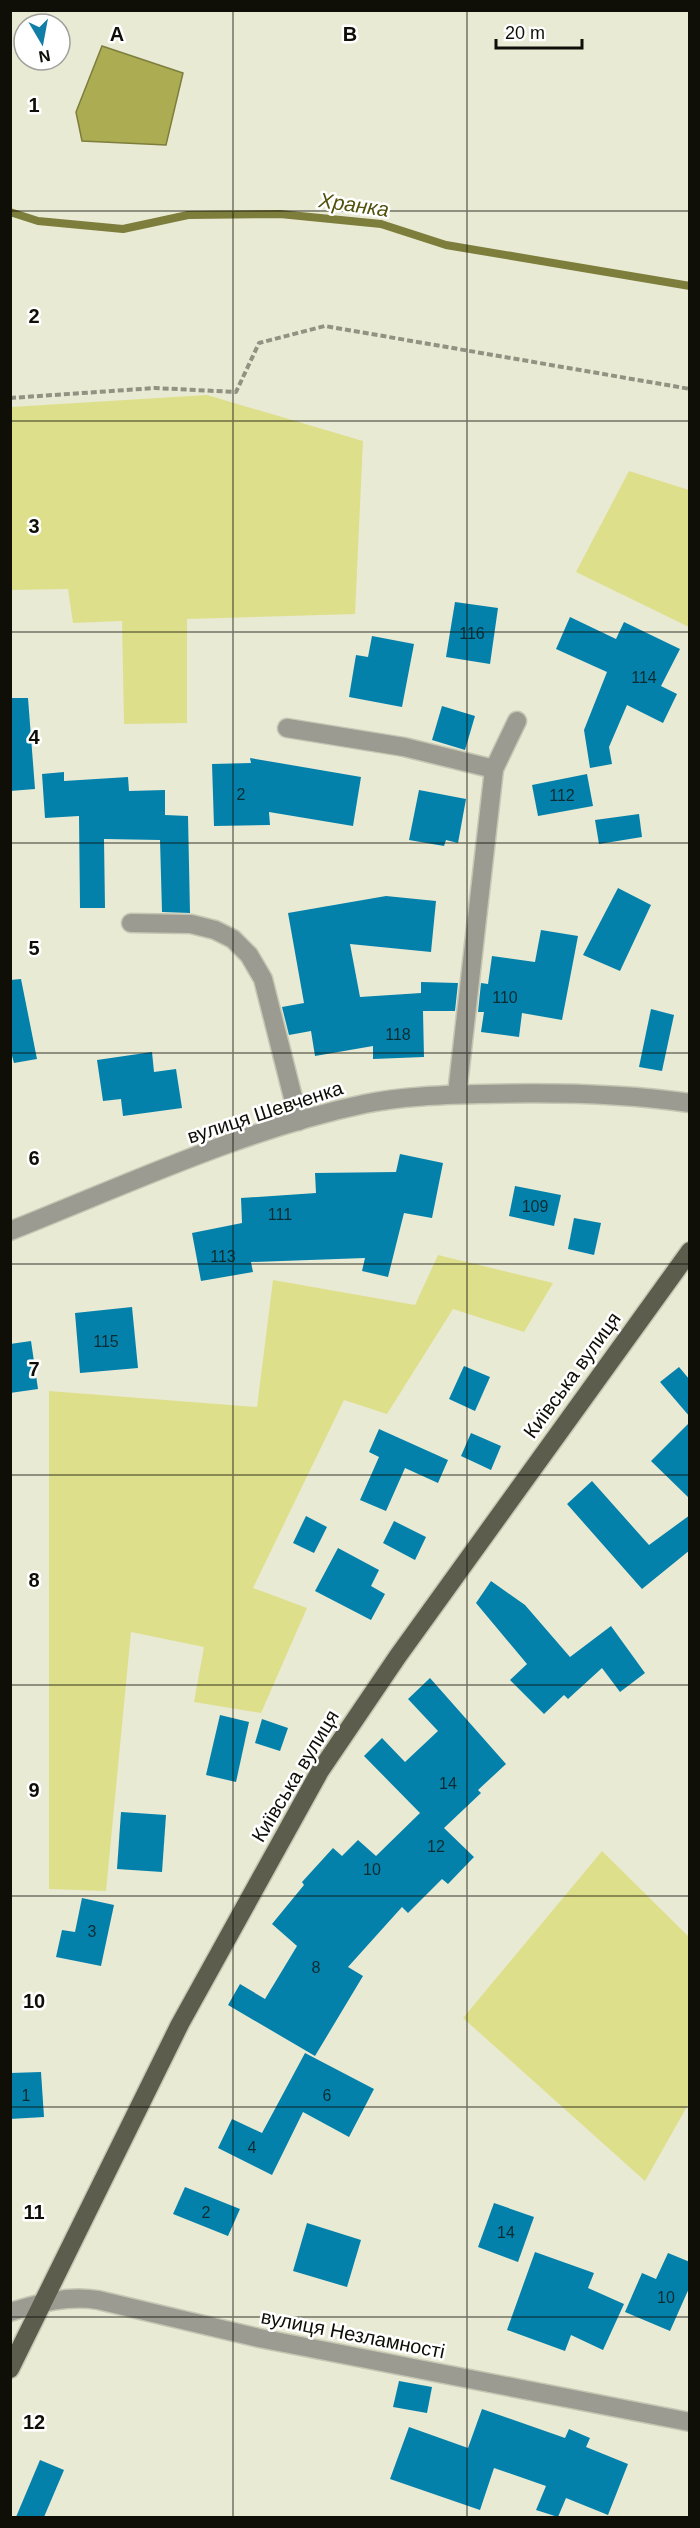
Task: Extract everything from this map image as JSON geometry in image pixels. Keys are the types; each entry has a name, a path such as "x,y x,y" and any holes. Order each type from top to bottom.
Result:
{"main road":[{"name":"Київська вулиця","path":"10,2369 180,2024 320,1771 398,1656 690,1251"}],"street":[{"path":"457,1094 494,769 517,721"},
{"path":"287,728 404,747 494,769"},
{"path":"131,923 191,924 207,928 232,939 249,955 263,979 299,1121"},
{"name":"вулиця Шевченка","path":"10,1231 200,1155 299,1121 366,1104 457,1094 529,1092 648,1097 690,1103"},
{"name":"вулиця Незламності","path":"10,2312 44,2301 81,2297 258,2338 690,2422"}],"path":[{"path":"10,398 155,388 236,392 259,343 325,326 690,389"}],"green space":[{"path":"207,395 363,441 355,614 187,619 187,723 124,724 122,621 73,623 68,589 11,590 11,407"},
{"path":"629,471 689,490 689,627 576,572"},
{"path":"438,1255 553,1283 524,1332 453,1309 387,1414 344,1400 253,1588 307,1608 261,1713 194,1702 204,1647 131,1632 106,1891 49,1889 49,1391 257,1407 273,1280 415,1305"},
{"path":"602,1851 689,1937 689,2103 645,2181 463,2018"}],"shaded area":[{"path":"102,46 183,73 166,145 82,141 76,112"}],"building":[{"path":"455,602 498,608 490,664 446,657"},
{"path":"570,617 616,639 624,622 680,649 661,686 677,694 663,723 627,705 609,747 612,764 590,768 584,730 607,672 556,649"},
{"path":"372,636 414,644 402,707 349,697 356,655 368,657"},
{"path":"10,698 28,698 35,789 10,791"},
{"path":"442,706 475,716 465,750 432,740"},
{"path":"250,758 361,777 353,826 269,812 270,825 214,826 212,764 251,763"},
{"path":"64,772 64,781 128,777 129,791 165,790 165,815 188,816 190,913 162,912 160,840 104,839 105,908 80,908 79,816 45,818 42,774"},
{"path":"587,774 593,806 538,816 532,785"},
{"path":"419,790 466,799 458,843 446,840 444,846 409,840"},
{"path":"639,814 642,837 599,844 595,820"},
{"path":"618,888 651,905 620,971 583,955"},
{"path":"386,896 436,901 431,952 350,944 360,997 421,993 421,982 458,983 455,1011 423,1011 424,1057 373,1059 373,1046 315,1056 311,1031 289,1035 282,1007 304,1003 288,913"},
{"path":"541,930 578,936 562,1020 522,1013 519,1037 481,1032 484,1012 478,1012 481,983 488,984 492,956 535,962"},
{"path":"21,979 37,1059 14,1063 10,1049 10,980"},
{"path":"651,1009 674,1015 662,1071 639,1067"},
{"path":"152,1052 154,1072 176,1069 182,1108 123,1116 121,1099 103,1101 97,1060"},
{"path":"400,1154 443,1163 432,1218 404,1213 388,1277 362,1271 365,1258 251,1262 253,1272 201,1281 192,1233 242,1223 241,1198 316,1193 315,1173 396,1172"},
{"path":"515,1186 561,1195 554,1226 509,1216"},
{"path":"574,1218 601,1223 594,1255 568,1249"},
{"path":"132,1307 138,1368 80,1373 75,1313"},
{"path":"31,1341 38,1389 10,1393 10,1344"},
{"path":"464,1366 490,1377 475,1411 449,1399"},
{"path":"679,1367 690,1380 690,1417 660,1382"},
{"path":"690,1422 690,1499 651,1461"},
{"path":"379,1429 448,1460 438,1483 405,1468 386,1511 360,1500 379,1457 369,1452"},
{"path":"471,1433 501,1446 491,1470 461,1456"},
{"path":"592,1481 649,1545 690,1515 690,1550 642,1589 567,1504"},
{"path":"306,1516 327,1527 314,1553 293,1543"},
{"path":"394,1521 426,1537 415,1560 383,1543"},
{"path":"338,1548 379,1570 371,1586 385,1594 371,1620 315,1591"},
{"path":"491,1581 525,1605 570,1657 611,1626 645,1673 620,1692 602,1668 568,1699 564,1695 544,1714 510,1680 527,1664 476,1603"},
{"path":"430,1678 506,1764 478,1790 481,1793 444,1828 474,1857 448,1884 442,1879 408,1913 402,1907 348,1967 363,1976 315,2056 228,2005 240,1984 265,1999 297,1946 272,1924 304,1885 302,1882 333,1848 342,1856 358,1840 376,1856 420,1813 364,1756 382,1738 405,1762 438,1731 408,1699"},
{"path":"220,1715 249,1722 236,1782 206,1775"},
{"path":"262,1719 288,1728 280,1751 255,1743"},
{"path":"121,1812 166,1815 162,1872 117,1869"},
{"path":"82,1898 114,1905 101,1966 56,1957 62,1930 75,1932"},
{"path":"305,2053 374,2089 349,2137 303,2112 272,2175 218,2148 232,2119 262,2133"},
{"path":"41,2072 44,2117 10,2119 10,2073"},
{"path":"185,2187 240,2209 228,2236 173,2214"},
{"path":"494,2203 534,2217 518,2262 478,2247"},
{"path":"307,2223 361,2240 347,2287 293,2271"},
{"path":"535,2252 594,2273 588,2288 624,2304 603,2350 571,2335 565,2351 507,2330"},
{"path":"668,2253 690,2262 690,2286 670,2331 625,2312 642,2273 656,2279"},
{"path":"399,2381 432,2387 427,2413 393,2407"},
{"path":"482,2409 565,2438 569,2429 590,2438 586,2447 628,2464 608,2515 566,2498 558,2517 536,2510 546,2486 494,2468 480,2510 390,2479 409,2427 468,2448"},
{"path":"40,2460 64,2470 44,2517 16,2517"}],"waterway":[{"name":"Хранка","path":"10,212 38,221 123,229 188,215 280,214 381,224 446,245 690,286"}]}
